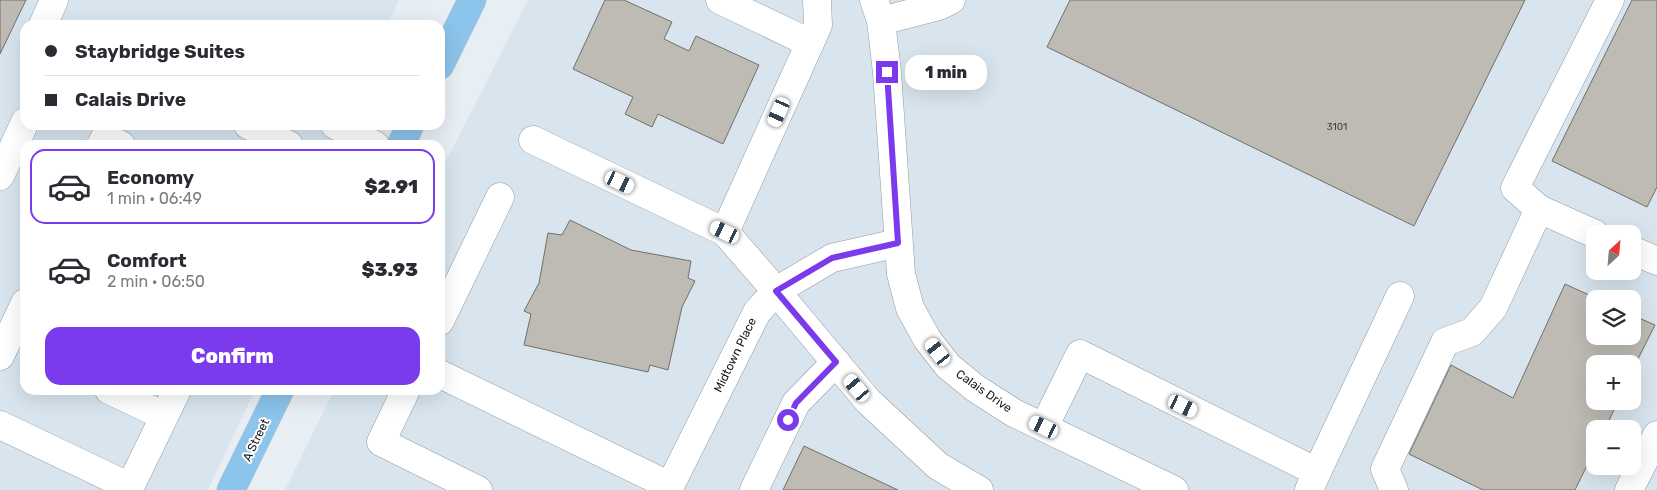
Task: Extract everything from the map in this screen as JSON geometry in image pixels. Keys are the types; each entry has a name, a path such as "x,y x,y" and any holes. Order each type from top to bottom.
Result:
{"main road":[{"path":"445,54 472,0"},
{"name":"A Street","path":"231,490 278,395"}],"street":[{"path":"45,20 54,0"},
{"path":"720,0 810,43"},
{"path":"725,232 818,25 817,0"},
{"path":"878,11 939,6 951,0"},
{"path":"1586,230 1539,209 1515,188 1610,0"},
{"name":"Calais Drive","path":"878,11 887,72 900,274 910,308 928,339 948,366 975,388 1014,412 1174,490"},
{"path":"0,176 21,130"},
{"path":"258,130 279,140"},
{"path":"345,130 365,140"},
{"path":"533,140 725,232 868,401 938,466 979,490"},
{"path":"445,311 500,197"},
{"path":"1394,490 1385,469 1444,342 1472,332 1493,308 1539,209"},
{"name":"Midtown Place","path":"669,488 757,312 776,291 832,258 898,243"},
{"path":"1641,254 1657,261"},
{"path":"1044,427 1080,354 1313,481 1400,296"},
{"path":"11,349 20,319"},
{"path":"754,490 796,403 836,362"},
{"path":"445,376 669,488"},
{"path":"120,395 164,416"},
{"path":"0,425 130,487 174,395"},
{"path":"404,395 381,442 478,490"},
{"path":"1629,490 1657,435"}],"shaded area":[{"path":"0,0 399,0 389,20 20,20 20,130 334,130 329,140 20,140 20,395 253,395 208,490 0,490"},
{"path":"528,0 1657,0 1657,490 285,490 332,395 445,395 445,163"}],"building":[{"path":"0,0 26,0 0,54"},
{"path":"605,0 624,0 672,22 664,39 689,51 696,36 759,65 723,144 658,114 652,127 625,114 633,97 573,69"},
{"path":"1070,0 1525,0 1414,226 1047,47"},
{"path":"1632,0 1657,0 1657,187 1647,207 1552,161"},
{"path":"570,220 631,250 691,261 688,278 695,281 682,307 668,370 650,365 648,372 524,345 531,314 524,311 539,283 548,233 562,235"},
{"path":"1565,284 1586,294 1586,345 1641,345 1641,319 1655,325 1640,355 1586,355 1586,410 1614,410 1609,420 1586,420 1586,467 1575,490 1483,490 1409,454 1451,365 1513,398"},
{"path":"804,446 898,490 783,490"}],"route":[{"path":"788,420 796,403 836,362 776,291 832,258 898,243 887,72"}]}
